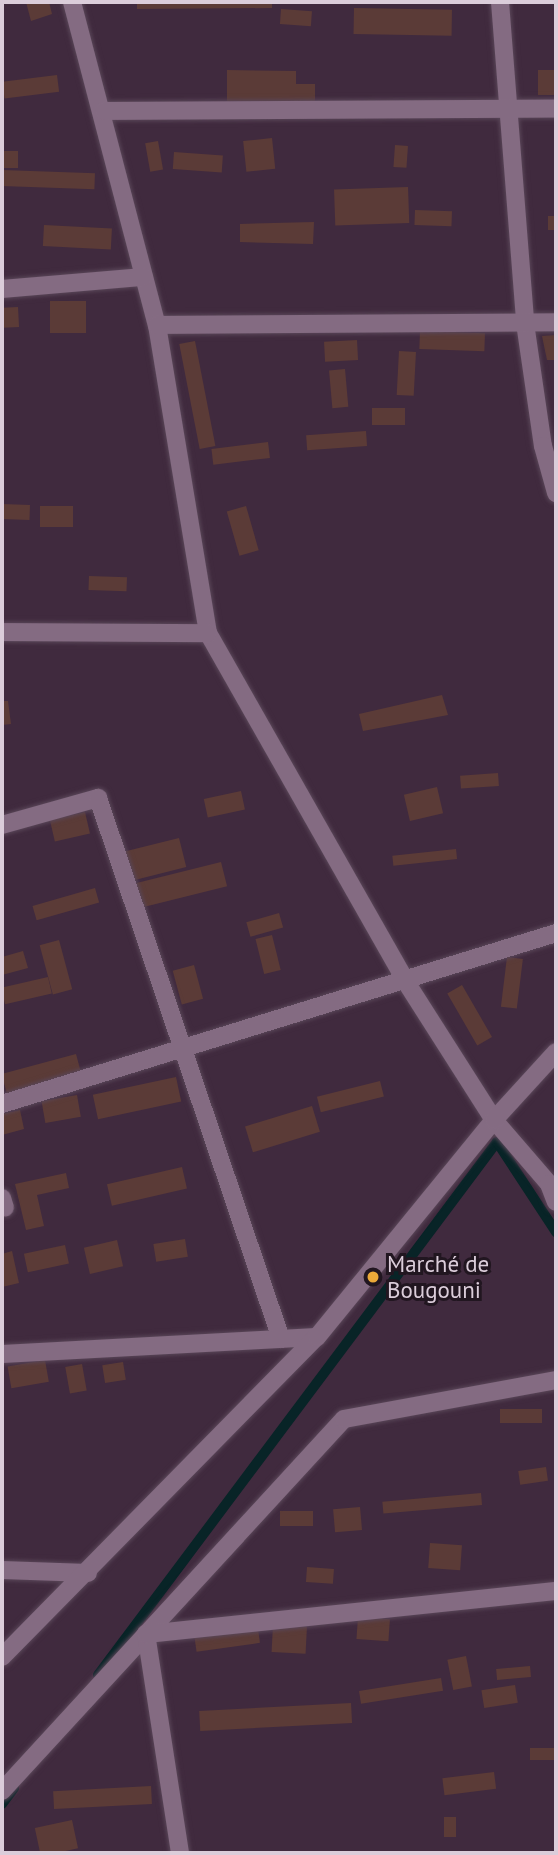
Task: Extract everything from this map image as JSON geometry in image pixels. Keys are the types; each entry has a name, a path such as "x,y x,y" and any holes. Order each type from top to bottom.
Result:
{"street":[{"path":"72,2 104,111 157,325 208,633 406,982 494,1120 553,1183 556,1202"},
{"path":"500,2 525,323 543,446 556,493"},
{"path":"104,111 556,109"},
{"path":"2,289 143,277"},
{"path":"157,325 556,322"},
{"path":"2,632 208,633"},
{"path":"2,825 98,798 281,1339"},
{"path":"2,1104 185,1051 556,933"},
{"path":"2,1657 88,1573 317,1337 494,1120 556,1052"},
{"path":"2,1354 317,1337"},
{"path":"2,1791 344,1419 556,1380"},
{"path":"2,1570 88,1573"},
{"path":"146,1634 556,1591"},
{"path":"146,1634 180,1853"}],"building":[{"path":"26,2 49,2 52,14 31,21"},
{"path":"137,2 272,2 272,8 137,9"},
{"path":"354,8 452,10 452,36 354,34"},
{"path":"281,9 312,11 311,26 280,24"},
{"path":"227,70 296,71 296,84 315,84 315,102 227,101"},
{"path":"538,70 556,70 556,95 538,95"},
{"path":"57,75 59,92 4,99 2,82"},
{"path":"272,138 275,169 246,172 243,141"},
{"path":"158,141 163,170 150,172 145,143"},
{"path":"395,145 408,146 406,168 393,167"},
{"path":"2,151 18,151 18,168 2,168"},
{"path":"174,152 223,155 222,172 173,169"},
{"path":"2,170 95,173 94,189 2,186"},
{"path":"408,187 409,223 335,226 334,190"},
{"path":"415,210 452,211 451,226 414,225"},
{"path":"548,216 556,216 556,230 548,230"},
{"path":"314,222 313,244 240,242 240,224"},
{"path":"44,225 112,229 111,250 43,246"},
{"path":"50,301 86,301 86,333 50,333"},
{"path":"18,307 19,327 3,328 2,308"},
{"path":"420,331 485,333 484,351 419,349"},
{"path":"556,335 556,360 547,360 542,336"},
{"path":"357,340 358,360 325,362 324,342"},
{"path":"195,341 215,446 200,449 179,344"},
{"path":"399,351 416,352 414,396 397,395"},
{"path":"345,369 348,407 332,408 329,370"},
{"path":"372,408 405,408 405,425 372,425"},
{"path":"366,431 367,446 307,450 306,435"},
{"path":"268,442 270,458 213,465 211,449"},
{"path":"2,504 30,505 29,520 2,519"},
{"path":"40,506 73,506 73,527 40,527"},
{"path":"246,506 259,550 239,556 227,512"},
{"path":"89,576 127,577 126,591 89,590"},
{"path":"442,695 448,715 363,731 359,714"},
{"path":"2,701 8,701 11,724 2,725"},
{"path":"498,773 499,786 461,789 460,776"},
{"path":"437,787 443,813 410,821 404,795"},
{"path":"241,791 245,810 208,817 204,799"},
{"path":"85,812 90,833 55,842 50,820"},
{"path":"179,838 186,867 132,881 125,852"},
{"path":"456,849 457,859 393,866 392,856"},
{"path":"221,862 227,886 141,908 135,884"},
{"path":"95,888 99,902 37,920 33,906"},
{"path":"279,913 283,927 250,937 246,922"},
{"path":"272,935 281,970 264,974 256,939"},
{"path":"59,940 72,989 53,994 40,945"},
{"path":"23,951 28,968 2,975 2,957"},
{"path":"507,957 523,959 517,1009 501,1007"},
{"path":"194,965 203,999 182,1005 173,971"},
{"path":"48,977 52,994 5,1004 2,988"},
{"path":"462,985 492,1037 477,1045 447,994"},
{"path":"76,1054 81,1073 7,1093 2,1074"},
{"path":"176,1077 181,1101 98,1119 93,1095"},
{"path":"380,1081 384,1097 321,1112 317,1097"},
{"path":"77,1095 81,1117 45,1123 42,1101"},
{"path":"312,1106 320,1132 253,1152 245,1126"},
{"path":"20,1110 24,1129 2,1135 2,1114"},
{"path":"182,1167 187,1188 112,1206 107,1184"},
{"path":"66,1173 69,1188 37,1195 44,1226 26,1230 15,1184"},
{"path":"185,1239 188,1257 156,1262 153,1244"},
{"path":"117,1240 123,1266 90,1274 84,1248"},
{"path":"65,1245 69,1264 28,1272 24,1254"},
{"path":"12,1251 19,1283 2,1287 2,1254"},
{"path":"45,1360 49,1382 11,1388 8,1367"},
{"path":"123,1362 126,1380 105,1383 102,1365"},
{"path":"82,1364 87,1391 70,1394 65,1367"},
{"path":"500,1409 542,1409 542,1423 500,1423"},
{"path":"546,1467 548,1481 520,1485 518,1471"},
{"path":"481,1493 482,1505 383,1514 382,1502"},
{"path":"360,1507 362,1530 335,1532 333,1509"},
{"path":"280,1511 313,1511 313,1526 280,1526"},
{"path":"430,1543 462,1545 460,1570 428,1568"},
{"path":"307,1567 334,1569 333,1584 306,1582"},
{"path":"358,1617 390,1619 388,1641 356,1639"},
{"path":"273,1625 307,1627 306,1654 272,1652"},
{"path":"258,1629 260,1643 197,1652 195,1638"},
{"path":"466,1656 472,1686 453,1690 447,1660"},
{"path":"530,1666 531,1677 497,1680 496,1669"},
{"path":"441,1678 443,1691 361,1704 359,1691"},
{"path":"515,1685 518,1703 484,1708 481,1690"},
{"path":"351,1703 352,1723 200,1731 199,1711"},
{"path":"530,1748 556,1748 556,1760 530,1760"},
{"path":"494,1772 496,1789 444,1795 442,1778"},
{"path":"151,1786 152,1804 54,1809 53,1791"},
{"path":"444,1817 456,1817 456,1837 444,1837"},
{"path":"72,1820 78,1848 40,1853 35,1828"}],"waterway":[{"path":"98,1675 497,1142 556,1232"},
{"path":"2,1804 14,1788"}],"place":[{"name":"Marché de Bougouni","path":"373,1277"}]}
